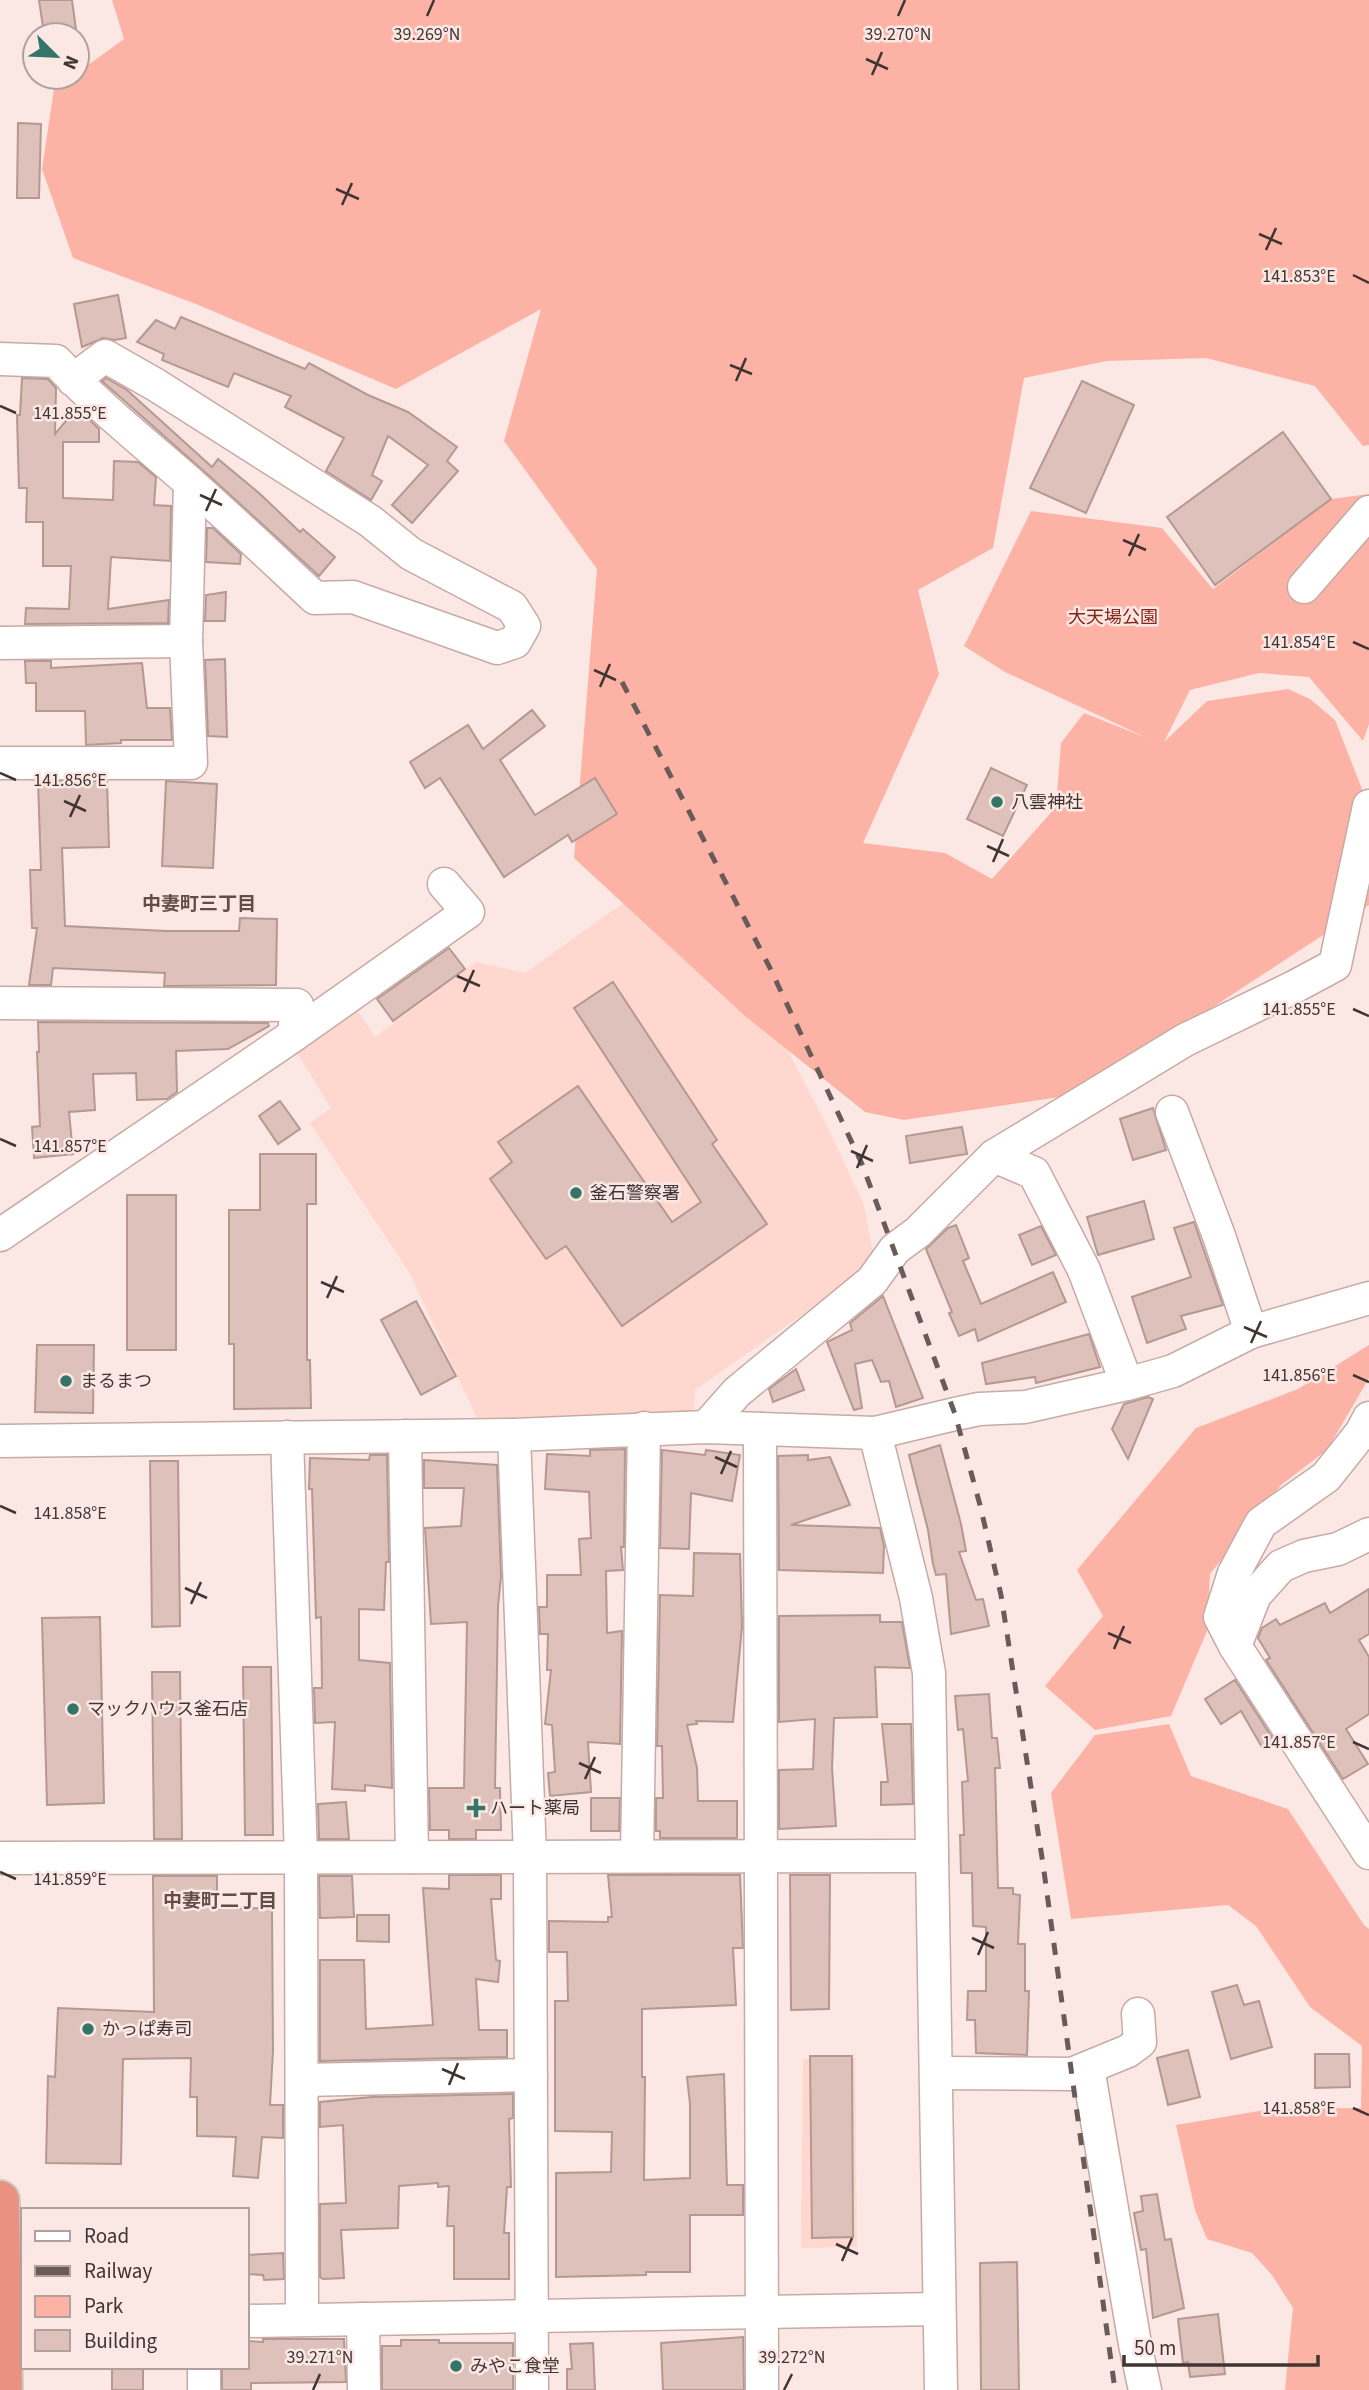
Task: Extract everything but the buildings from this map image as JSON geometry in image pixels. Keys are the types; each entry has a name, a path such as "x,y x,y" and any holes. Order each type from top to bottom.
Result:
{"highway":[{"path":"0,2200 8,2325 3,2390"}],"street":[{"path":"0,359 56,361 73,380 315,598 353,597 497,648 515,642 524,626 512,607 411,555 370,521 156,385 105,356 73,380"},
{"path":"0,763 191,763 186,641 190,483"},
{"path":"1304,587 1369,512"},
{"path":"0,643 186,641"},
{"path":"706,1427 737,1392 872,1281 895,1249 918,1232 994,1156 1185,1040 1335,965 1369,806"},
{"path":"0,1234 294,1035 468,912 444,884"},
{"path":"0,1003 296,1005 294,1035"},
{"path":"1172,1112 1219,1236 1251,1332"},
{"path":"994,1156 1034,1173 1084,1270 1127,1384"},
{"path":"0,1441 514,1434 706,1427 876,1433 967,1412 1025,1406 1127,1384 1173,1371 1251,1332 1369,1298"},
{"path":"1369,1418 1361,1433 1326,1477 1261,1522 1234,1573 1220,1617 1235,1646 1369,1853"},
{"path":"637,1856 644,1428"},
{"path":"760,1429 762,2390"},
{"path":"876,1433 916,1598 929,1673 941,2390"},
{"path":"514,1434 530,1856 532,2390"},
{"path":"405,1436 412,1857"},
{"path":"287,1437 301,1857 302,2320"},
{"path":"1235,1646 1255,1595 1281,1566 1304,1556 1338,1549 1369,1534"},
{"path":"0,1858 932,1856"},
{"path":"936,2073 1072,2074 1128,2051 1140,2042 1138,2014"},
{"path":"1088,2068 1145,2390"},
{"path":"302,2080 531,2075"},
{"path":"248,2321 939,2309"},
{"path":"363,2319 363,2390"},
{"path":"204,2369 204,2390"}],"shaded area":[{"path":"688,857 826,1124 864,1205 873,1254 857,1276 695,1390 694,1413 477,1418 409,1272 310,1123 331,1108 295,1049 355,1007 375,1037 476,962 525,973"},
{"path":"855,2058 857,2247 801,2248 803,2059"}],"green space":[{"name":"大天場公園","path":"112,0 1369,0 1369,445 1363,446 1315,386 1206,358 1107,361 1024,378 993,548 918,590 939,674 863,843 945,853 992,879 1056,807 1061,743 1084,713 1147,738 1005,672 964,646 1031,511 1162,528 1213,589 1331,499 1369,494 1369,724 1363,741 1309,677 1259,673 1190,690 1164,742 1207,701 1288,689 1310,699 1335,720 1369,807 1369,905 1080,1094 904,1120 865,1112 745,1016 574,858 597,569 504,441 541,309 396,389 196,304 73,258 42,169 54,91 91,91 91,63 124,39"},
{"path":"1369,1345 1369,1378 1327,1450 1281,1485 1210,1574 1207,1631 1171,1716 1095,1730 1045,1686 1103,1616 1077,1570 1196,1428 1298,1389"},
{"path":"1169,1724 1191,1776 1288,1809 1369,1929 1369,2390 1285,2390 1293,2308 1272,2275 1252,2253 1207,2239 1195,2210 1176,2125 1271,2109 1361,2108 1362,2046 1310,2007 1256,1926 1228,1905 1071,1919 1051,1793 1095,1735"}],"railway":[{"path":"622,682 769,966 862,1164 955,1414 1001,1595 1043,1864 1115,2390"}],"place":[{"name":"八雲神社","path":"997,802"},
{"name":"釜石警察署","path":"576,1193"},
{"name":"まるまつ","path":"66,1381"},
{"name":"マックハウス釜石店","path":"73,1709"},
{"name":"ハート薬局","path":"476,1808"},
{"name":"かっぱ寿司","path":"88,2029"},
{"name":"みやこ食堂","path":"456,2366"}],"district":[{"name":"中妻町三丁目","path":"199,904"},
{"name":"中妻町二丁目","path":"220,1901"}]}
